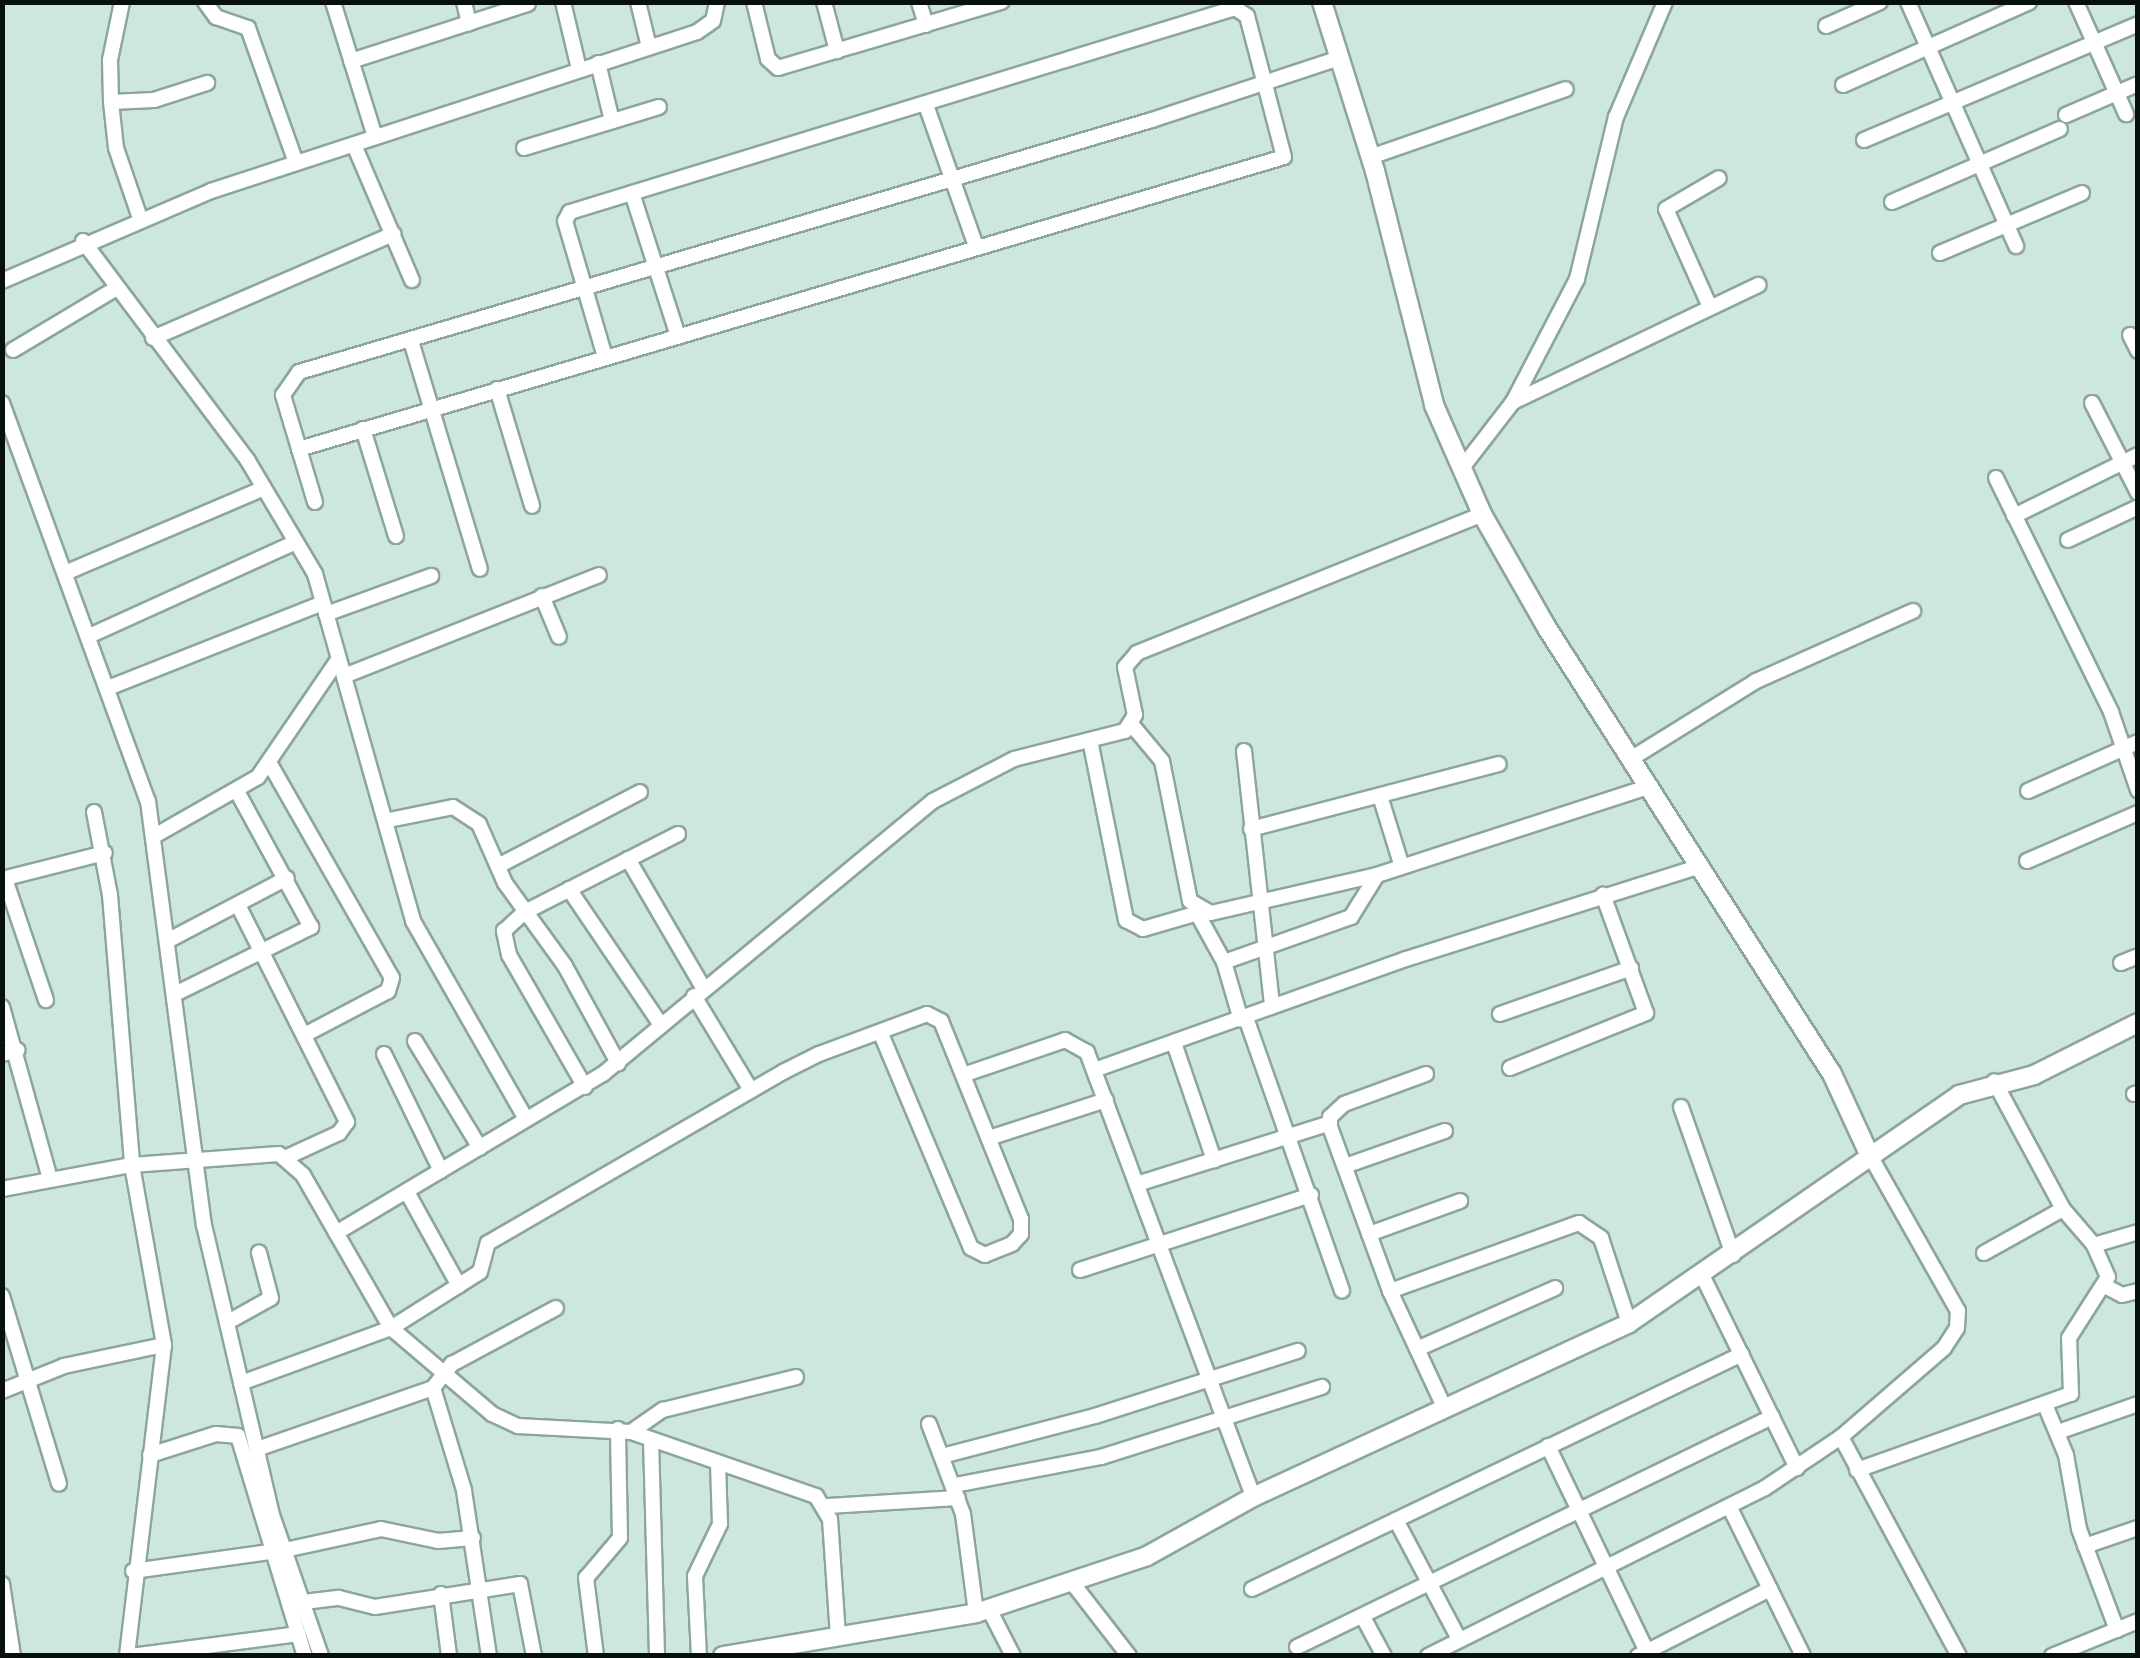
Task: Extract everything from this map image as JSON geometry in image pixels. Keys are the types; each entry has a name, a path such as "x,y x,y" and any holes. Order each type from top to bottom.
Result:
{"street":[{"path":"205,2 216,17 248,28 296,163"},
{"path":"332,2 375,137"},
{"path":"464,2 469,23"},
{"path":"563,2 580,69"},
{"path":"638,2 649,47"},
{"path":"2,280 140,218 706,28 716,2"},
{"path":"754,2 774,67 1001,2"},
{"path":"824,2 837,51"},
{"path":"919,2 926,25"},
{"path":"1322,2 1370,157 1434,405 1465,464 1482,514 1697,867 1832,1074 1869,1154 1948,1290 1957,1328 1944,1348 1841,1437 1797,1468 1730,1506 1458,1637 1428,1656"},
{"path":"1465,464 1513,402 1578,279 1616,117 1665,2"},
{"path":"1826,26 1880,2"},
{"path":"1908,2 2016,246"},
{"path":"1843,85 2028,2"},
{"path":"2076,2 2126,114"},
{"path":"126,4 110,60 111,102 116,148 140,218"},
{"path":"351,61 528,4"},
{"path":"299,449 1284,157 1247,16 1236,8 566,216 606,356"},
{"path":"1864,140 2138,24"},
{"path":"315,502 282,395 290,377 954,180 1340,58"},
{"path":"598,63 612,122"},
{"path":"111,102 154,100 208,83"},
{"path":"1892,202 2138,84"},
{"path":"1370,157 1566,89"},
{"path":"926,106 976,246"},
{"path":"524,148 659,107"},
{"path":"354,145 412,280"},
{"path":"1710,306 1666,209 1719,178"},
{"path":"1940,253 2082,192"},
{"path":"632,194 678,336"},
{"path":"153,338 392,234"},
{"path":"83,241 264,488 296,542 324,609 389,820 398,880 413,921 526,1120"},
{"path":"1513,402 1758,286"},
{"path":"13,350 115,289"},
{"path":"2130,335 2138,351"},
{"path":"411,340 480,569"},
{"path":"497,389 532,506"},
{"path":"2092,402 2138,494"},
{"path":"2,403 108,688 156,835 176,994 190,1158 277,1551 305,1656"},
{"path":"363,430 396,536"},
{"path":"2014,516 2138,455"},
{"path":"1996,478 2112,712 2138,790"},
{"path":"65,573 264,488"},
{"path":"2068,540 2138,507"},
{"path":"1342,1291 1291,1136 1224,962 1190,901 1162,761 1132,724 1125,667 1137,653 1482,514"},
{"path":"89,636 296,542"},
{"path":"344,676 599,575"},
{"path":"108,688 324,609 431,576"},
{"path":"542,596 559,637"},
{"path":"1632,758 1744,688 1913,611"},
{"path":"156,835 237,791 270,764 337,661"},
{"path":"336,1233 585,1088 933,802 1014,760 1090,740 1132,724"},
{"path":"1090,740 1126,920 1144,929 1199,913 1377,875 1651,786"},
{"path":"2028,791 2138,742"},
{"path":"1244,751 1258,903 1269,944 1272,1006"},
{"path":"270,764 392,978 388,991 308,1033"},
{"path":"1252,830 1381,799 1499,764"},
{"path":"176,994 265,954 311,927 237,791"},
{"path":"498,866 640,792"},
{"path":"1381,799 1402,867"},
{"path":"389,820 452,808 467,812 522,913 565,966 618,1063"},
{"path":"94,812 104,853 132,1165 164,1345 134,1571 129,1656 299,1634"},
{"path":"2027,861 2138,813"},
{"path":"585,1088 509,954 504,932 522,913 678,834"},
{"path":"46,1000 4,879 104,853"},
{"path":"628,859 751,1090"},
{"path":"1097,1068 1272,1006 1697,867"},
{"path":"1224,962 1351,917 1377,875"},
{"path":"168,940 287,878"},
{"path":"569,890 661,1026"},
{"path":"1510,1068 1642,1019 1646,1008 1604,895"},
{"path":"238,905 308,1033 348,1122 340,1132 285,1158"},
{"path":"2121,962 2138,956"},
{"path":"1500,1014 1631,968"},
{"path":"2,1007 10,1052 50,1178"},
{"path":"242,1383 391,1328 480,1272 488,1243 751,1090 880,1032 934,1015 990,1138 1022,1229 1012,1244 980,1256 971,1248 880,1032"},
{"path":"723,1656 982,1611 1074,1585 1147,1556 1254,1498 1630,1323 1703,1277 1869,1154 1959,1095 1994,1080 2034,1074 2138,1023"},
{"path":"963,1075 1065,1040 1080,1045 1097,1068 1206,1380 1254,1498"},
{"path":"415,1042 480,1148"},
{"path":"1174,1043 1214,1160"},
{"path":"384,1054 441,1171"},
{"path":"1138,1184 1330,1123 1344,1104 1426,1074"},
{"path":"1858,1470 2071,1394 2069,1338 2105,1286 2103,1260 2062,1209 1994,1080"},
{"path":"990,1138 1106,1100"},
{"path":"1681,1107 1733,1254"},
{"path":"1330,1123 1390,1291 1444,1407"},
{"path":"1345,1166 1444,1131"},
{"path":"2,1189 50,1178 190,1158 264,1152 285,1158 303,1175 391,1328 436,1381 518,1426 625,1431 802,1489 827,1506 957,1491 1066,1466 1322,1387"},
{"path":"407,1192 460,1286"},
{"path":"1080,1270 1310,1196"},
{"path":"1368,1234 1460,1201"},
{"path":"1984,1253 2062,1209"},
{"path":"1390,1291 1579,1223 1601,1238 1630,1323"},
{"path":"2094,1246 2138,1232"},
{"path":"228,1322 271,1298 258,1253"},
{"path":"1703,1277 1797,1468"},
{"path":"2105,1286 2122,1295 2138,1291"},
{"path":"1417,1349 1555,1288"},
{"path":"2,1296 59,1484"},
{"path":"257,1449 436,1381 556,1308"},
{"path":"2,1391 28,1379 164,1345"},
{"path":"942,1456 1298,1351"},
{"path":"1252,1590 1742,1354"},
{"path":"625,1431 663,1410 796,1376"},
{"path":"436,1381 473,1538 489,1656"},
{"path":"2058,1432 2138,1404"},
{"path":"2046,1406 2058,1432 2086,1546 2117,1630"},
{"path":"1297,1648 1772,1417"},
{"path":"929,1424 957,1491 982,1611 1012,1656"},
{"path":"596,1656 586,1578 620,1538 625,1431"},
{"path":"150,1455 216,1434 238,1436 277,1551 304,1602 321,1656"},
{"path":"1841,1437 1958,1656"},
{"path":"651,1440 657,1656"},
{"path":"1548,1446 1645,1654 1770,1589"},
{"path":"700,1656 695,1576 720,1524 718,1462"},
{"path":"827,1506 838,1636"},
{"path":"1730,1506 1803,1656"},
{"path":"1396,1520 1458,1637"},
{"path":"2086,1546 2138,1528"},
{"path":"134,1571 277,1551 381,1529 438,1541 473,1538"},
{"path":"2,1584 13,1656"},
{"path":"1074,1585 1129,1656"},
{"path":"304,1602 339,1598 375,1607 481,1586 524,1586 534,1656"},
{"path":"441,1594 449,1656"},
{"path":"1363,1617 1384,1656"},
{"path":"2052,1656 2138,1622"},
{"path":"1102,1656 1117,1643"}]}
